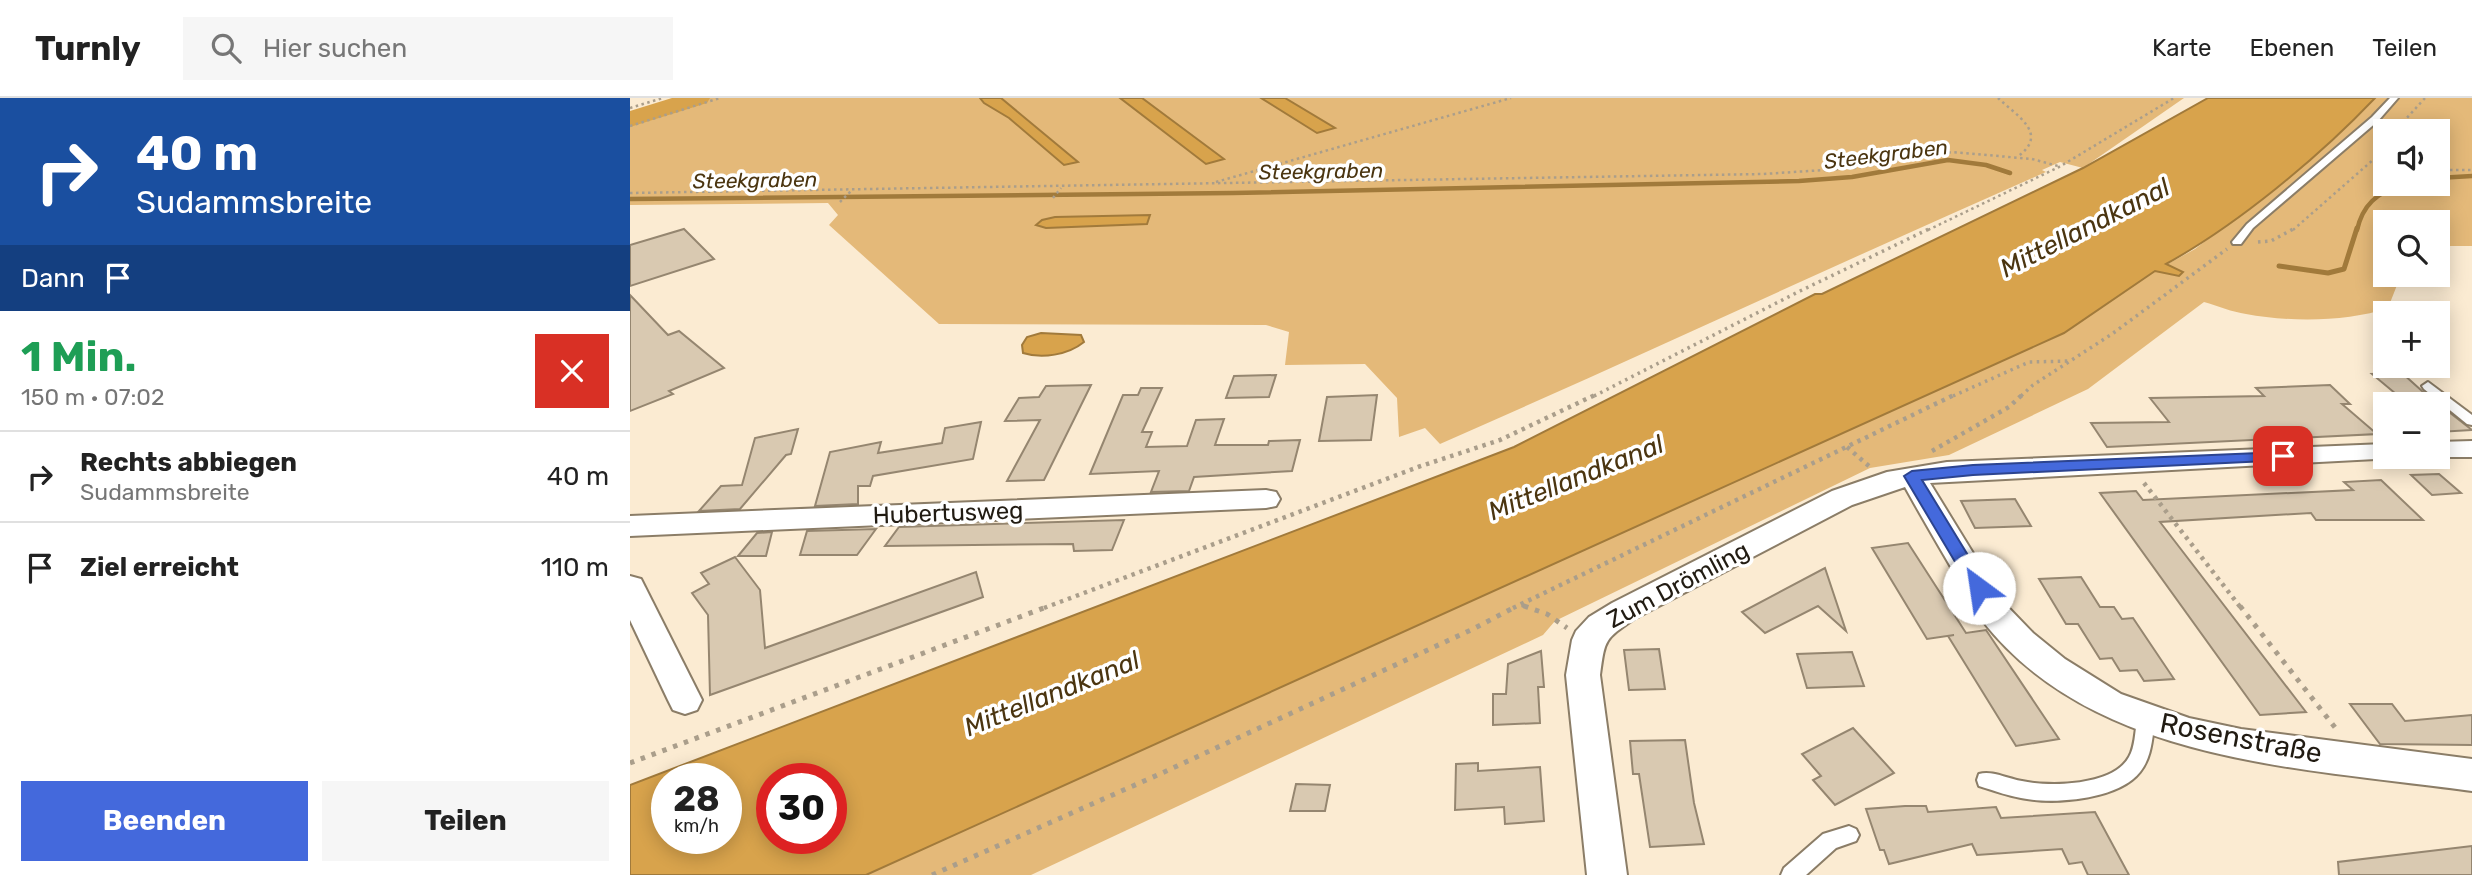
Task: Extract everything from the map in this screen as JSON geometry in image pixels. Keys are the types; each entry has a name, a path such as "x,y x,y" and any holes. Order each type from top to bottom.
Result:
{"street":[{"path":"2450,450 2472,449"},
{"name":"Zum Drömling","path":"1607,875 1583,675 1588,640 1600,626 1623,611 1842,498 1887,481 1947,471 2373,453"},
{"name":"Rosenstraße","path":"1912,476 1992,610 2021,642 2082,689 2109,704 2146,720 2241,744 2472,775"},
{"name":"Hubertusweg","path":"630,527 1266,499"},
{"path":"630,587 685,700"}],"lane":[{"path":"2237,242 2250,226 2375,119 2395,98"},
{"path":"2428,386 2472,421"},
{"path":"1986,780 2029,791 2049,792 2115,781 2127,774 2139,758 2146,720"},
{"path":"1791,875 1830,840 1849,835"}],"path":[{"path":"630,108 663,98"},
{"path":"630,126 720,98"},
{"path":"1203,185 1511,98"},
{"path":"1998,98 2026,124 2032,134 2033,144 2030,150 2016,158"},
{"path":"630,763 1418,467 1500,440 1616,386 1800,290 2059,167 2174,98"},
{"path":"2406,119 2425,98"},
{"path":"630,193 1763,174 1855,168 1943,153 2016,158 2059,167"},
{"path":"1912,476 1932,452 2009,408 2033,385 2112,334 2237,242 2271,241 2289,233 2373,160"},
{"path":"2450,170 2472,170"},
{"path":"1053,198 1061,187"},
{"path":"840,202 851,190"},
{"path":"932,875 1162,773 1522,604 1550,588 1993,377 2029,362 2069,361"},
{"path":"2129,463 2360,760"},
{"path":"1522,604 1547,614 1588,640"}],"shaded area":[{"path":"675,98 2184,98 2083,168 2060,162 2042,170 2046,172 1440,444 1425,428 1399,437 1397,398 1365,364 1285,365 1289,332 1266,325 939,324 829,225 838,215 828,203 630,205 630,112"},
{"path":"2375,98 2472,98 2472,246 2450,246 2450,210 2373,210 2373,287 2396,287 2391,301 2373,301 2373,313 2337,318 2263,317 2204,302 2088,389 1949,455 1870,468 1555,621 1543,635 1031,875 862,875 2064,333 2155,271 2179,276 2183,272 2166,265 2195,249 2307,163"}],"water":[{"path":"980,98 1001,98 1078,162 1064,165 1009,118"},
{"path":"1120,98 1142,98 1224,159 1206,164"},
{"path":"1261,98 1285,98 1335,128 1317,133"},
{"name":"Mittellandkanal","path":"2208,98 2375,98 2276,189 2221,230 2166,264 2183,272 2179,276 2155,271 2064,333 866,875 630,875 630,785 651,777 651,854 742,854 742,763 688,763 1514,447 1815,294 1822,294 2083,168"},
{"path":"1150,215 1147,224 1046,228 1036,225 1042,220 1055,217"},
{"path":"1041,333 1081,335 1084,342 1055,355 1023,353 1022,345 1027,337"}],"building":[{"path":"684,229 714,259 630,286 630,245"},
{"path":"630,295 668,335 679,331 724,368 669,391 673,394 630,411"},
{"path":"1276,375 1269,397 1226,398 1234,376"},
{"path":"2377,378 2408,378 2423,392 2394,392"},
{"path":"1091,385 1044,480 1007,481 1040,420 1005,421 1019,398 1039,397 1046,386"},
{"path":"2330,385 2350,404 2342,404 2373,431 2373,434 2107,447 2091,423 2169,422 2150,398 2264,396 2256,388"},
{"path":"1141,388 1162,388 1142,432 1152,432 1146,447 1187,446 1196,420 1224,419 1215,445 1268,445 1269,441 1300,440 1292,471 1194,477 1189,491 1151,492 1159,471 1090,474 1123,395 1138,395"},
{"path":"1377,395 1371,440 1319,441 1327,397"},
{"path":"2450,413 2472,430 2450,431"},
{"path":"981,422 973,459 873,476 870,486 858,486 858,504 815,506 830,452 881,442 878,453 942,443 945,428"},
{"path":"798,429 791,454 786,455 740,509 699,511 721,486 742,485 755,438"},
{"path":"2439,474 2461,493 2432,495 2411,475"},
{"path":"2381,480 2423,520 2316,520 2311,513 2160,522 2306,712 2260,715 2100,493 2136,491 2143,500 2353,490 2344,482"},
{"path":"2015,499 2031,526 1975,528 1961,501"},
{"path":"1124,520 1112,550 1074,551 1073,544 885,546 899,527"},
{"path":"876,529 857,555 800,555 807,531"},
{"path":"772,532 766,556 738,556 757,533"},
{"path":"1908,543 1966,633 1986,630 2059,739 2016,746 1948,636 1954,635 1927,639 1872,548"},
{"path":"735,557 760,590 765,648 976,572 983,597 710,695 708,615 692,593 709,584 701,573"},
{"path":"1825,568 1846,631 1818,606 1765,633 1742,612"},
{"path":"2081,577 2100,607 2114,607 2122,619 2133,618 2174,679 2144,681 2137,670 2120,671 2112,658 2100,659 2078,624 2066,624 2039,579"},
{"path":"1659,649 1665,689 1629,690 1624,650"},
{"path":"1541,651 1544,687 1538,687 1540,723 1493,725 1493,694 1506,694 1508,664"},
{"path":"1852,652 1864,686 1807,688 1797,654"},
{"path":"2350,704 2392,704 2405,721 2472,715 2472,745 2380,744"},
{"path":"1853,728 1894,773 1835,805 1813,780 1821,776 1802,754"},
{"path":"1685,740 1694,803 1704,844 1650,847 1639,774 1633,774 1630,741"},
{"path":"1478,763 1478,771 1540,767 1544,821 1505,824 1504,807 1455,810 1456,764"},
{"path":"1296,784 1330,785 1325,811 1290,811"},
{"path":"1926,806 1928,812 1996,807 2001,818 2095,812 2129,875 2088,875 2082,862 2069,864 2062,849 1977,855 1972,844 1889,864 1884,850 1880,850 1866,809"},
{"path":"2472,846 2472,875 2339,875 2338,862"}],"waterway":[{"path":"630,119 698,98"},
{"name":"Steekgraben","path":"630,199 1233,193 1799,181 1852,177 1948,160 1986,165 2010,173"},
{"name":"Steekgraben","path":"2450,177 2472,176"},
{"name":"Steekgraben","path":"2357,230 2363,213 2379,196"},
{"name":"Steekgraben","path":"2279,266 2328,273 2344,269 2357,228"}],"route":[{"path":"1979,588 1912,476 1947,471 2283,456"}]}
